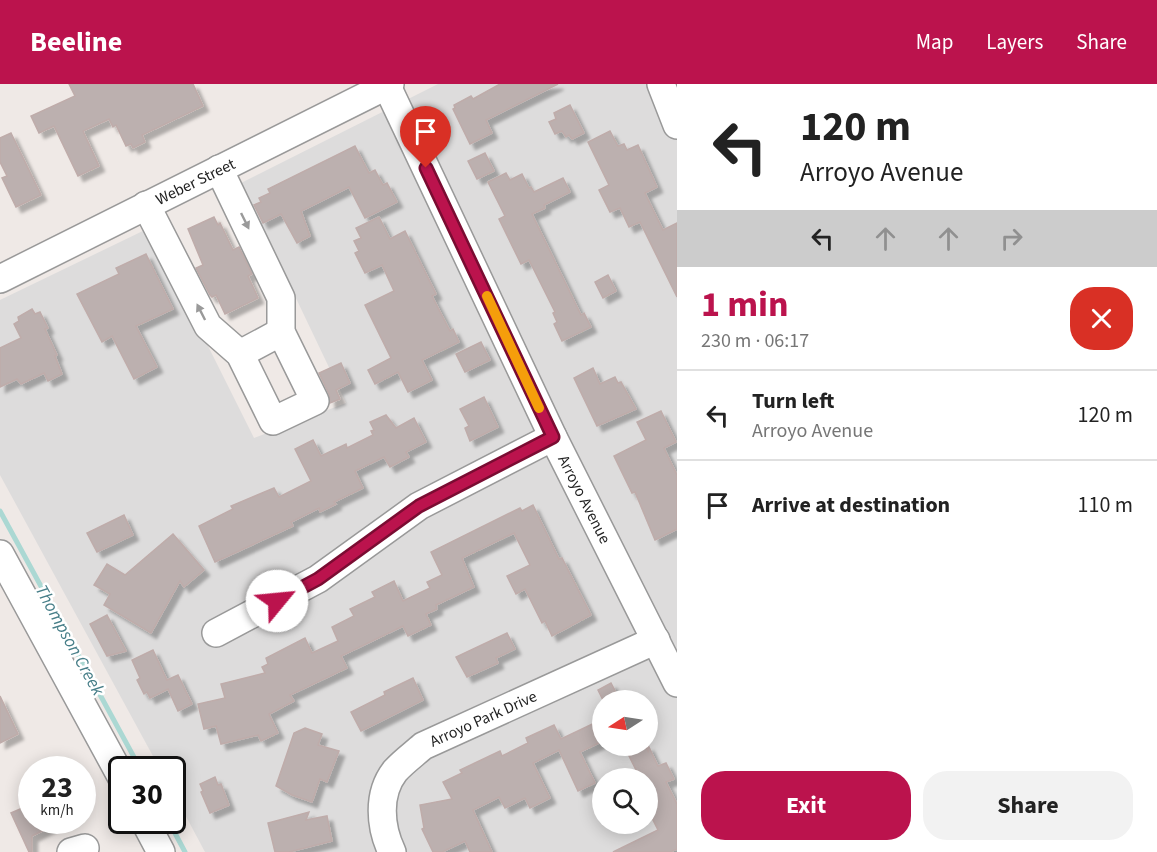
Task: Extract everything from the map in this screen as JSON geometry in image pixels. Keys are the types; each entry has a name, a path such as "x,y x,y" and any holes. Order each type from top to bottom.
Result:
{"street":[{"path":"661,84 677,125"},
{"name":"Weber Street","path":"4,268 146,205 380,86"},
{"name":"Arroyo Avenue","path":"380,86 677,683"},
{"path":"146,205 208,326 240,354 273,421 315,401 281,332 282,298 219,169"},
{"path":"240,354 281,332"},
{"path":"216,633 318,579 419,506 553,437"},
{"path":"0,554 110,756"},
{"name":"Arroyo Park Drive","path":"392,852 388,844 383,818 382,797 395,772 423,746 656,640"},
{"path":"151,834 161,852"}],"shaded area":[{"path":"438,84 677,84 677,852 205,852 186,816 186,756 153,756 0,475 0,300 149,228 254,438 346,403 241,183"}],"building":[{"path":"69,84 193,84 203,106 142,135 145,142 133,148 131,144 126,146 116,125 113,127 109,119 83,131 99,166 78,176 54,126 39,133 31,116 75,96"},
{"path":"500,84 558,84 486,120 492,133 470,144 453,109 454,105 471,96 473,99"},
{"path":"570,105 584,133 572,139 569,135 566,137 562,131 555,134 549,122 556,119 554,113"},
{"path":"610,131 618,146 624,144 627,150 638,145 657,187 645,193 663,230 677,223 677,297 640,222 629,227 620,208 610,212 599,190 609,185 588,142"},
{"path":"11,133 41,195 16,207 2,178 7,176 0,162 0,138"},
{"path":"355,146 369,173 375,170 383,185 387,183 397,202 365,218 349,187 301,211 310,236 297,243 281,214 263,223 254,205 261,202 259,198 270,193 268,189"},
{"path":"485,153 494,171 477,179 468,161"},
{"path":"506,173 510,180 522,174 529,188 531,187 534,192 563,178 570,192 532,214 581,315 584,313 591,327 562,341 554,324 557,322 553,313 555,312 529,260 521,264 499,219 505,216 488,182"},
{"path":"214,217 218,225 220,223 233,250 239,247 252,274 248,276 258,298 225,314 216,295 212,297 210,295 196,268 203,265 188,229"},
{"path":"379,217 390,239 405,231 436,294 432,296 450,331 453,329 459,342 422,360 432,380 408,392 398,372 375,384 368,370 391,358 365,305 394,291 382,265 365,273 355,253 359,251 354,241 361,238 356,228"},
{"path":"146,254 173,309 136,326 157,367 134,379 112,336 102,342 77,294 119,274 116,268"},
{"path":"608,275 616,291 603,298 595,282"},
{"path":"32,309 35,314 40,312 48,328 45,329 57,355 55,356 62,374 48,381 44,373 21,384 17,379 0,387 0,348 21,338 14,324 19,321 18,317"},
{"path":"481,342 490,360 465,372 456,354"},
{"path":"341,363 350,383 336,390 340,399 330,403 329,394 319,373"},
{"path":"593,368 600,384 615,377 618,383 621,382 636,409 597,426 574,378"},
{"path":"484,397 498,427 470,441 465,428 469,426 460,409"},
{"path":"661,411 676,442 664,448 677,475 677,529 655,540 635,492 632,493 614,456 646,440 637,422"},
{"path":"386,415 396,428 414,418 426,442 406,452 409,457 390,467 384,457 355,471 363,488 334,502 336,504 320,512 319,508 291,522 293,526 215,562 199,526 233,509 231,506 274,488 279,497 311,481 295,449 313,440 321,456 346,444 347,448 373,435 371,431 374,430 370,422"},
{"path":"533,505 559,559 562,558 591,615 552,636 545,621 542,623 525,589 516,594 507,576 530,565 514,533 462,558 474,587 436,605 437,609 426,614 431,625 408,636 403,626 341,656 347,668 290,695 294,701 269,714 278,733 261,741 258,735 221,744 216,726 204,729 198,704 225,698 221,684 265,673 262,667 268,664 266,658 305,638 312,653 338,641 332,627 354,616 350,609 375,597 372,592 394,581 403,601 430,588 427,582 442,575 431,552 520,508 522,511"},
{"path":"124,515 133,535 97,552 87,533"},
{"path":"173,534 204,570 184,587 180,581 151,633 104,605 110,594 94,585 107,564 125,575"},
{"path":"107,615 126,651 107,656 90,624"},
{"path":"507,633 515,649 496,658 498,663 467,677 456,657"},
{"path":"153,650 167,680 178,675 192,704 178,711 168,689 150,698 147,692 144,694 137,680 140,678 132,660"},
{"path":"413,678 423,700 361,731 351,712"},
{"path":"611,683 615,690 598,690"},
{"path":"0,696 18,734 0,743"},
{"path":"592,724 592,746 580,752 592,777 592,784 578,791 559,750 533,763 550,798 530,808 525,798 505,808 499,797 473,810 492,852 470,852 465,841 442,852 433,852 422,829 424,828 420,805 452,799 443,782 462,773 460,770 500,751 502,756 528,743 526,738 554,725 561,739"},
{"path":"305,728 322,734 318,745 339,751 327,782 320,779 312,802 276,786 294,733"},
{"path":"629,756 653,756 658,766 666,763 674,779 666,782 677,804 677,849 670,852 613,852 650,834 658,834 658,768 635,768"},
{"path":"215,777 218,785 221,784 229,805 210,813 200,784"},
{"path":"18,810 18,828 11,813"},
{"path":"309,812 306,820 327,816 332,841 289,852 275,852 268,823"},
{"path":"21,834 36,834 32,836 32,852 29,852"}],"waterway":[{"name":"Thompson Creek","path":"0,511 133,756"},
{"name":"Thompson Creek","path":"175,834 185,852"}],"slow traffic":[{"path":"487,296 539,408"}],"route":[{"path":"277,601 318,579 419,506 553,437 426,168"}]}
